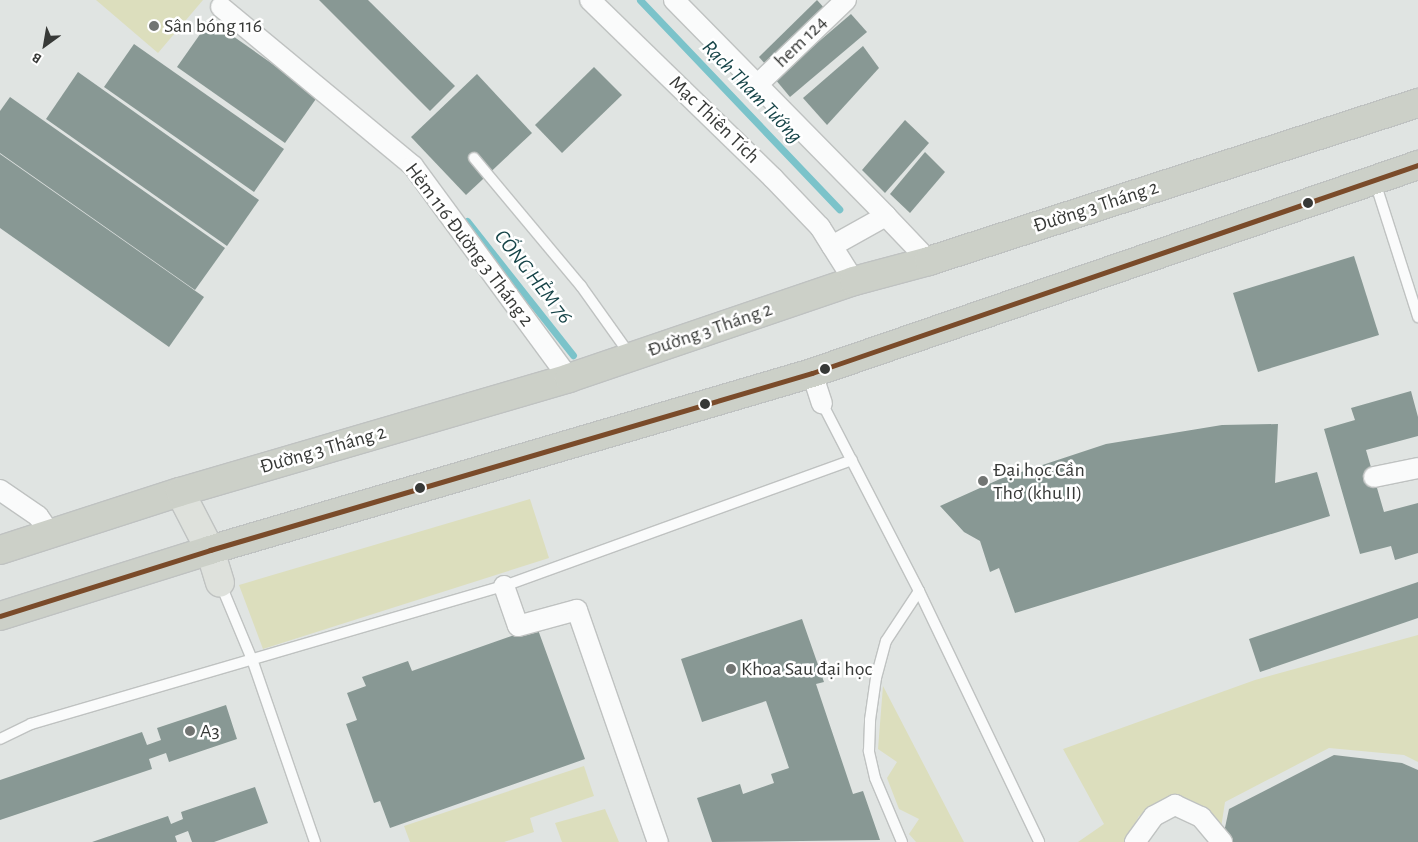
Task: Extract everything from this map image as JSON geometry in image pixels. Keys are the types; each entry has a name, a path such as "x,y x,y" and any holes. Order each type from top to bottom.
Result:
{"highway":[{"name":"Đường 3 Tháng 2","path":"0,550 180,492 569,378 854,281 929,261 1418,103"},
{"path":"0,616 210,550 812,373 1418,165"}],"main road":[{"path":"180,492 210,550 220,583"}],"street":[{"name":"Mạc Thiên Tích","path":"590,0 773,178 820,227 854,281"},
{"path":"674,0 929,261"},
{"name":"hem 124","path":"757,85 846,0"},
{"name":"Hẻm 116 Đường 3 Tháng 2","path":"221,7 413,166 569,378"},
{"path":"832,246 886,216"},
{"path":"812,373 822,404"},
{"path":"1374,477 1418,468"},
{"path":"0,490 38,516 50,533"},
{"path":"504,586 518,626 577,610 658,842"},
{"path":"1135,842 1154,816 1175,806 1201,817 1222,842"}],"lane":[{"path":"474,158 580,286 631,357"},
{"path":"1374,179 1418,317"},
{"path":"822,404 919,592 1039,842"},
{"path":"0,739 31,724 253,662 504,586 852,460"},
{"path":"220,583 253,662 315,842"},
{"path":"902,842 875,778 869,752 870,720 876,678 886,641 919,592"}],"green space":[{"name":"Sân bóng 116","path":"96,0 203,0 158,53"},
{"path":"530,499 549,558 263,649 239,585"},
{"path":"1418,635 1418,762 1404,755 1329,748 1225,802 1221,828 1172,800 1139,816 1125,842 1078,842 1104,824 1063,749 1255,680"},
{"path":"883,686 964,842 916,842 909,834 919,819 899,809 887,778 897,762 878,749"},
{"path":"584,766 594,796 530,818 534,832 504,842 410,842 404,826"},
{"path":"605,809 619,842 562,842 555,823"}],"building":[{"path":"319,0 368,0 455,86 430,111"},
{"path":"817,0 826,10 767,66 759,57"},
{"path":"851,14 867,32 790,97 775,79"},
{"path":"210,20 318,96 285,143 177,67"},
{"path":"134,44 284,149 254,192 104,87"},
{"path":"863,46 879,68 827,125 803,98"},
{"path":"594,67 622,95 562,153 535,125"},
{"path":"78,72 259,200 227,246 46,119"},
{"path":"477,74 532,133 466,195 411,137"},
{"path":"10,97 225,248 195,290 0,153 0,111"},
{"path":"905,120 929,143 885,193 862,170"},
{"path":"925,152 945,172 910,213 890,194"},
{"path":"0,154 204,297 169,347 0,228"},
{"path":"1354,256 1379,335 1258,372 1233,293"},
{"path":"1411,391 1418,417 1418,436 1366,450 1384,512 1418,503 1418,553 1395,560 1391,546 1360,554 1324,429 1355,420 1351,408"},
{"path":"1278,424 1275,483 1317,472 1330,516 1015,613 999,568 990,572 980,541 964,532 940,506 1000,479 1106,444 1222,425"},
{"path":"1418,582 1418,618 1260,672 1249,639"},
{"path":"802,619 824,682 816,684 853,794 863,791 880,840 712,842 697,798 740,784 743,794 774,783 771,774 789,768 766,701 702,722 681,659"},
{"path":"537,627 585,759 390,828 380,801 374,803 346,724 357,720 347,693 366,686 362,677 408,661 412,671"},
{"path":"226,705 237,739 169,762 166,753 149,759 152,769 0,820 0,780 142,732 147,745 161,740 157,728"},
{"path":"1334,755 1402,763 1418,770 1418,842 1226,842 1223,837 1229,809"},
{"path":"255,787 268,823 214,842 192,842 188,831 175,836 177,842 92,842 168,816 171,824 183,819 181,812"}],"waterway":[{"name":"Rạch Tham Tướng","path":"640,0 839,209"},
{"name":"CỐNG HẺM 76","path":"467,221 573,355"}],"transit line":[{"path":"0,616 210,550 812,373 1418,165"}],"place":[{"name":"Sân bóng 116","path":"154,26"},
{"name":"Đại học Cần Thơ (khu II)","path":"983,481"},
{"name":"Khoa Sau đại học","path":"731,669"},
{"name":"A3","path":"190,731"}]}
